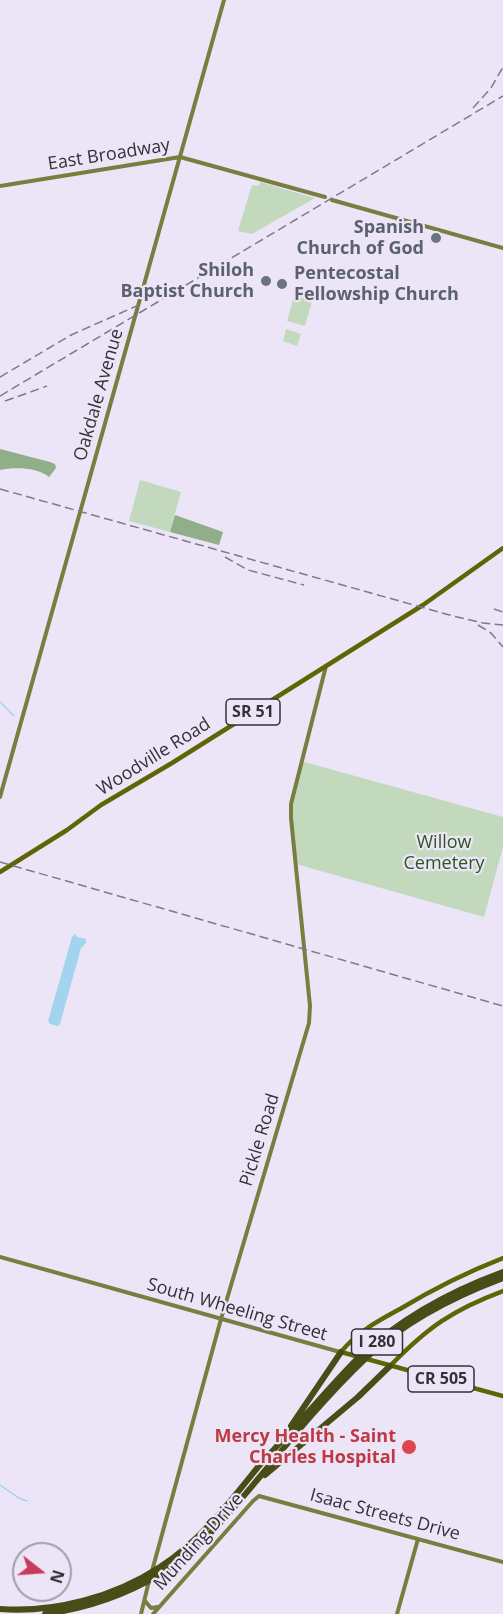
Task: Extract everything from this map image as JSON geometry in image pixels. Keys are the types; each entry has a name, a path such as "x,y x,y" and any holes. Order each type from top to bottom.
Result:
{"highway":[{"name":"I 280","path":"0,1609 46,1608 83,1601 115,1590 160,1567 200,1534 340,1376 361,1356 389,1333 444,1298 503,1272"},
{"name":"I 280","path":"45,1614 84,1607 110,1598 172,1566 214,1528 339,1385 375,1350 444,1304 503,1278"},
{"path":"277,1446 344,1353"},
{"path":"245,1494 364,1392 390,1366"}],"main road":[{"name":"Woodville Road","path":"0,872 102,805 423,605 503,548"},
{"path":"344,1353 357,1334 429,1291 471,1270 503,1258"},
{"path":"390,1366 420,1336 446,1317 503,1291"},
{"name":"South Wheeling Street","path":"344,1353 503,1396"}],"street":[{"name":"Oakdale Avenue","path":"0,797 224,0"},
{"name":"East Broadway","path":"0,186 180,157 325,197"},
{"path":"332,200 503,248"},
{"name":"Pickle Road","path":"141,1614 221,1319 309,1023 310,1006 291,804 326,666"},
{"name":"South Wheeling Street","path":"0,1257 344,1353"},
{"name":"Isaac Streets Drive","path":"259,1496 503,1562"},
{"name":"Munding Drive","path":"153,1614 259,1496"},
{"path":"397,1614 418,1539"},
{"name":"Munding Drive","path":"145,1598 146,1604 150,1607 160,1606"}],"green space":[{"path":"260,182 315,198 252,234 238,231 252,185 259,186"},
{"path":"295,293 313,298 305,326 287,321"},
{"path":"286,329 301,334 297,346 283,341"},
{"path":"0,449 50,462 55,464 56,468 49,477 39,471 18,468 0,470"},
{"path":"140,480 181,492 170,532 129,521"},
{"path":"175,515 223,532 219,545 170,532"},
{"name":"Willow Cemetery","path":"301,761 503,817 503,847 484,917 296,864 291,804"}],"water":[{"path":"75,934 77,937 86,939 86,943 81,948 58,1026 48,1021 72,937"}],"waterway":[{"path":"0,702 14,716"},
{"path":"0,1485 27,1501"}],"railway":[{"path":"473,108 491,88 503,67"},
{"path":"0,396 503,96"},
{"path":"0,377 71,335 141,304"},
{"path":"5,401 47,386"},
{"path":"0,489 453,616 503,625"},
{"path":"225,557 248,570 304,585"},
{"path":"494,609 503,612"},
{"path":"478,625 491,633 503,647"},
{"path":"0,862 503,1006"}],"place":[{"name":"Spanish Church of God","path":"436,238"},
{"name":"Shiloh Baptist Church","path":"266,281"},
{"name":"Pentecostal Fellowship Church","path":"282,284"},
{"name":"Mercy Health - Saint Charles Hospital","path":"409,1447"}]}
